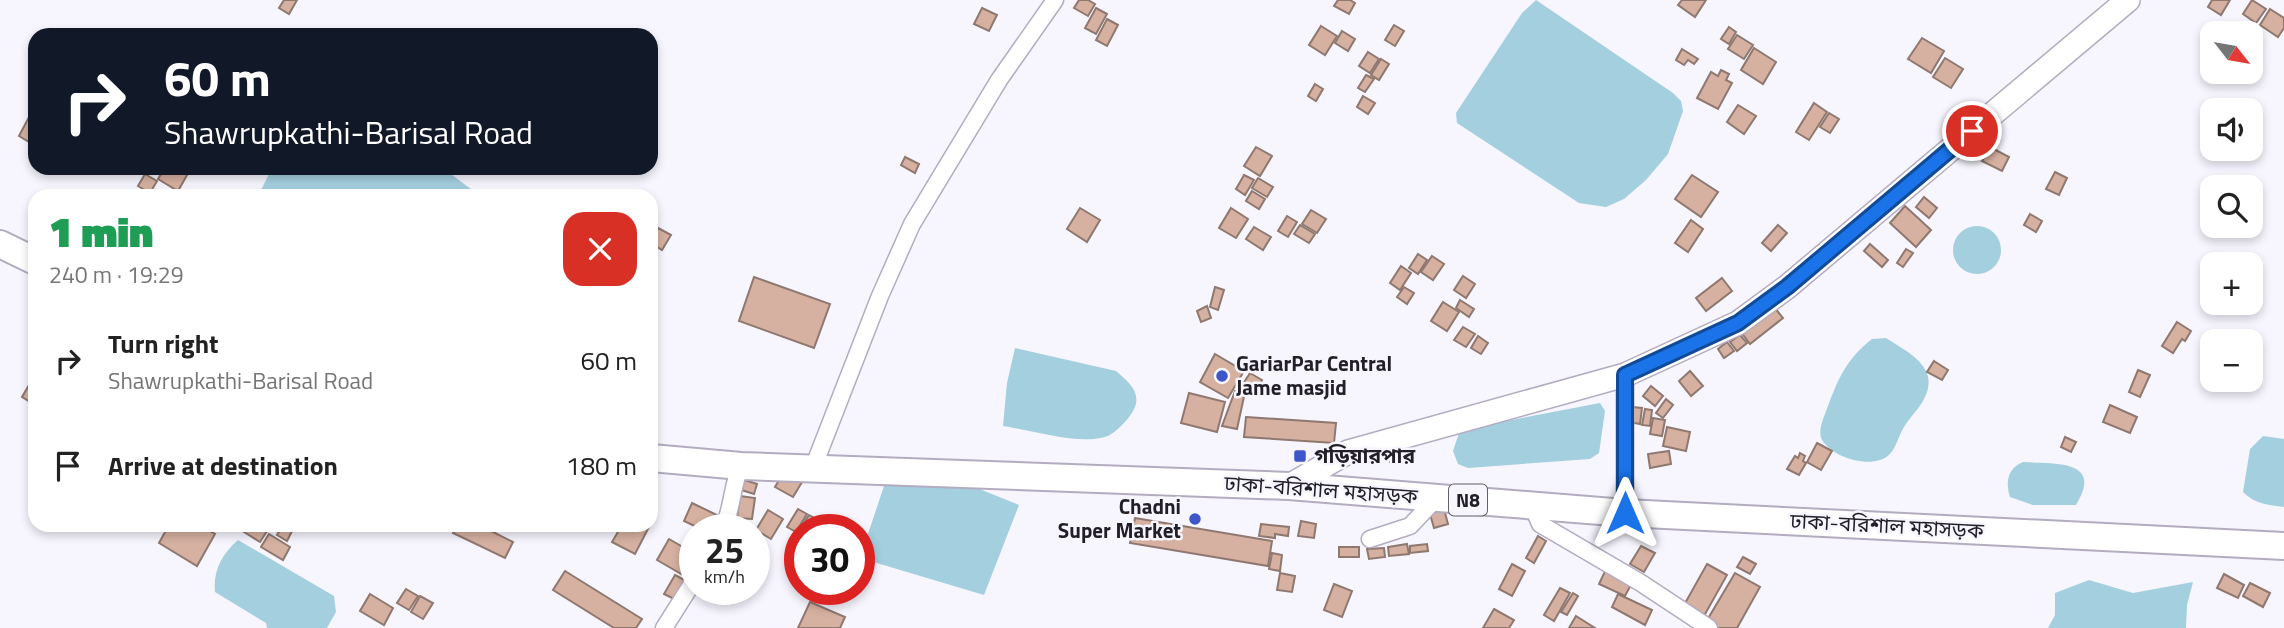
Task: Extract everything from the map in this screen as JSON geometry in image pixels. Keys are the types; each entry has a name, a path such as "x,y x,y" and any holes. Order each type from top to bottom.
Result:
{"highway":[{"path":"0,244 28,258"},
{"name":"ঢাকা-বরিশাল মহাসড়ক","path":"658,459 741,466 1289,486 1625,513 2284,546"}],"main road":[{"path":"1289,486 1348,452 1625,375 1738,323 1797,279 2128,0"}],"street":[{"path":"813,468 880,296 912,224 999,80 1055,0"},
{"path":"1625,375 1625,513"},
{"path":"730,514 741,466"},
{"path":"1370,539 1410,526 1439,498"},
{"path":"1532,505 1540,524 1641,583 1709,628"},
{"path":"664,628 679,604"}],"water":[{"path":"1536,0 1681,101 1683,111 1668,154 1646,180 1624,199 1606,207 1579,203 1457,123 1456,113 1522,13"},
{"path":"268,175 452,175 471,189 262,189"},
{"path":"1977,226 1994,233 2001,250 1994,267 1977,274 1960,267 1953,250 1960,233"},
{"path":"1886,338 1921,363 1929,380 1928,390 1889,455 1873,462 1856,461 1827,446 1822,440 1820,430 1838,382 1848,364 1872,339"},
{"path":"1015,348 1116,371 1133,389 1136,405 1133,411 1113,433 1094,439 1068,438 1003,426 1007,383"},
{"path":"1600,403 1605,411 1599,453 1590,459 1468,468 1458,464 1453,451 1459,433"},
{"path":"2263,436 2284,439 2284,507 2267,505 2243,492 2250,449"},
{"path":"2023,462 2061,464 2080,472 2084,479 2083,490 2076,505 2033,505 2010,497 2009,476 2014,468"},
{"path":"932,470 1019,505 984,595 875,562 875,514 887,477"},
{"path":"238,540 334,596 336,612 327,628 267,628 266,623 215,592 220,563"},
{"path":"2089,580 2133,593 2193,582 2187,605 2186,628 2048,628 2055,615 2055,593"}],"building":[{"path":"284,0 297,0 289,14 279,8"},
{"path":"1079,0 1088,0 1095,4 1088,16 1074,8"},
{"path":"1338,0 1355,3 1349,14 1334,6"},
{"path":"1682,0 1706,0 1695,17 1678,5"},
{"path":"2212,0 2230,0 2221,15 2208,7"},
{"path":"2252,0 2266,9 2257,21 2243,14"},
{"path":"982,8 997,15 989,31 974,24"},
{"path":"1096,8 1107,14 1096,34 1085,28"},
{"path":"2270,9 2284,18 2284,28 2278,37 2263,27 2262,21"},
{"path":"1107,19 1118,25 1107,46 1096,40"},
{"path":"1394,25 1404,31 1395,46 1385,40"},
{"path":"1321,26 1337,36 1325,55 1309,45"},
{"path":"1729,27 1736,32 1729,44 1721,39"},
{"path":"1342,31 1355,39 1348,51 1335,43"},
{"path":"1737,35 1753,45 1744,59 1728,49"},
{"path":"1922,38 1944,51 1931,73 1908,59"},
{"path":"1754,48 1776,62 1763,84 1741,70"},
{"path":"1682,49 1698,59 1694,64 1688,60 1684,65 1676,60"},
{"path":"1368,52 1379,59 1370,73 1359,66"},
{"path":"1945,58 1963,69 1951,88 1933,77"},
{"path":"1381,59 1389,64 1379,80 1371,75"},
{"path":"1721,70 1729,74 1726,80 1732,83 1718,109 1697,98 1711,72 1718,76"},
{"path":"1366,75 1374,79 1365,92 1358,88"},
{"path":"1315,84 1323,89 1316,101 1308,96"},
{"path":"1363,96 1375,103 1368,114 1357,107"},
{"path":"1814,103 1827,112 1809,140 1796,132"},
{"path":"1738,105 1756,116 1744,134 1727,122"},
{"path":"1829,113 1839,119 1830,133 1820,127"},
{"path":"28,119 28,141 19,136"},
{"path":"1256,147 1272,156 1260,176 1244,166"},
{"path":"1990,147 2009,157 2002,171 1982,161"},
{"path":"905,157 919,164 915,173 901,165"},
{"path":"2055,172 2067,178 2059,195 2046,189"},
{"path":"144,175 157,181 152,189 138,186"},
{"path":"161,175 187,175 179,189 158,179"},
{"path":"1244,175 1254,180 1245,195 1236,189"},
{"path":"1692,175 1718,192 1701,217 1675,199"},
{"path":"1258,178 1273,187 1267,197 1252,188"},
{"path":"1252,191 1265,199 1259,209 1246,201"},
{"path":"1924,197 1937,208 1929,218 1916,207"},
{"path":"1905,206 1931,230 1916,247 1890,223"},
{"path":"1080,208 1100,220 1087,242 1067,229"},
{"path":"1231,208 1248,219 1236,238 1219,228"},
{"path":"1311,210 1326,219 1317,233 1302,224"},
{"path":"2030,214 2042,221 2036,232 2024,225"},
{"path":"1287,216 1297,222 1288,237 1278,231"},
{"path":"1691,220 1703,229 1688,252 1675,243"},
{"path":"1300,225 1315,234 1309,243 1294,234"},
{"path":"1778,225 1787,233 1771,251 1762,243"},
{"path":"1254,227 1271,237 1263,250 1246,239"},
{"path":"658,228 671,235 662,250 658,247"},
{"path":"1870,244 1888,260 1882,267 1864,251"},
{"path":"1906,249 1913,253 1903,267 1897,263"},
{"path":"1418,254 1427,260 1418,274 1409,268"},
{"path":"1432,256 1444,264 1433,280 1421,272"},
{"path":"1401,266 1411,273 1400,290 1390,283"},
{"path":"1463,276 1475,284 1466,298 1454,290"},
{"path":"754,277 830,304 814,348 739,321"},
{"path":"1722,278 1732,291 1706,311 1696,298"},
{"path":"1215,287 1224,290 1218,310 1210,307"},
{"path":"1404,287 1414,293 1407,304 1397,297"},
{"path":"1460,300 1474,309 1469,317 1456,308"},
{"path":"1443,302 1459,312 1447,331 1431,321"},
{"path":"1207,306 1211,318 1201,322 1197,311"},
{"path":"1774,307 1783,318 1750,344 1741,332"},
{"path":"2177,322 2191,331 2173,353 2162,346"},
{"path":"1463,327 1475,334 1466,347 1454,340"},
{"path":"1740,335 1747,343 1737,351 1730,342"},
{"path":"1478,336 1488,343 1481,354 1471,348"},
{"path":"1727,342 1734,351 1724,358 1718,349"},
{"name":"GariarPar Central Jame masjid","path":"1215,354 1244,371 1228,398 1200,382"},
{"path":"1934,361 1948,370 1942,380 1927,372"},
{"path":"2138,370 2150,375 2140,397 2129,392"},
{"path":"1690,371 1703,386 1691,396 1679,381"},
{"path":"1250,373 1262,380 1256,391 1243,384"},
{"path":"1651,386 1663,396 1655,406 1643,396"},
{"path":"28,387 28,401 22,397"},
{"path":"1235,391 1245,392 1237,429 1222,426"},
{"path":"1189,393 1225,402 1217,432 1181,423"},
{"path":"1666,399 1673,405 1663,418 1656,413"},
{"path":"2110,405 2137,417 2130,433 2103,422"},
{"path":"1632,407 1642,408 1640,424 1629,422"},
{"path":"1645,409 1652,410 1650,426 1642,425"},
{"path":"1246,417 1336,423 1334,443 1244,437"},
{"path":"1653,418 1665,420 1662,436 1650,434"},
{"path":"1667,427 1690,432 1686,451 1663,446"},
{"path":"2065,437 2076,442 2071,452 2061,447"},
{"path":"1817,443 1832,451 1821,470 1807,462"},
{"path":"1400,447 1402,460 1390,462 1388,449"},
{"path":"1669,451 1671,464 1650,468 1648,454"},
{"path":"1800,453 1805,456 1803,461 1806,463 1799,475 1787,469"},
{"path":"784,472 802,482 793,497 775,487"},
{"path":"738,478 757,484 754,494 735,488"},
{"path":"740,496 755,498 753,514 738,514"},
{"path":"692,503 715,514 687,514"},
{"path":"1444,509 1448,524 1434,528 1430,514"},
{"path":"768,510 783,519 771,539 770,514 766,514"},
{"path":"1135,518 1272,541 1268,566 1130,543"},
{"path":"1301,521 1316,524 1314,538 1298,536"},
{"path":"1261,524 1289,527 1288,536 1259,536"},
{"path":"165,532 215,534 197,566 159,543"},
{"path":"244,532 266,532 260,542"},
{"path":"279,532 292,532 287,541 277,535"},
{"path":"493,532 513,542 505,558 453,533"},
{"path":"618,532 646,532 635,554 612,542"},
{"path":"269,534 290,547 283,560 261,547"},
{"path":"1538,536 1546,541 1534,563 1526,558"},
{"path":"669,539 679,545 679,573 657,560"},
{"path":"1407,544 1409,554 1389,556 1388,547"},
{"path":"1427,544 1428,551 1410,553 1410,546"},
{"path":"1641,546 1655,553 1644,572 1630,564"},
{"path":"1339,547 1359,547 1359,557 1339,557"},
{"path":"1384,548 1385,557 1369,559 1367,549"},
{"path":"1272,553 1282,555 1280,571 1269,569"},
{"path":"1743,557 1756,564 1750,574 1737,567"},
{"path":"1512,564 1525,571 1512,596 1499,589"},
{"path":"1707,564 1727,575 1704,616 1684,605"},
{"path":"1607,567 1634,579 1625,596 1599,584"},
{"path":"565,571 642,619 636,628 614,628 553,590"},
{"path":"1280,573 1295,576 1292,592 1277,590"},
{"path":"1735,573 1760,587 1737,628 1716,628 1706,622"},
{"path":"2224,574 2244,585 2238,598 2217,588"},
{"path":"675,575 679,577 679,594 676,600 664,594"},
{"path":"2250,583 2270,593 2263,607 2243,596"},
{"path":"1334,584 1352,591 1342,617 1324,610"},
{"path":"1560,588 1570,593 1554,621 1544,615"},
{"path":"406,589 418,596 409,610 397,603"},
{"path":"1573,593 1578,596 1567,615 1561,612"},
{"path":"370,594 393,608 384,625 360,611"},
{"path":"1618,594 1652,610 1645,625 1612,607"},
{"path":"420,596 433,603 423,619 411,612"},
{"path":"809,605 817,605 845,617 840,628 798,628"},
{"path":"1494,609 1514,620 1509,628 1483,628"},
{"path":"1576,616 1595,628 1569,628"}],"place":[{"name":"GariarPar Central Jame masjid","path":"1222,376"},
{"name":"গড়িয়ারপার","path":"1300,456"},
{"name":"Chadni Super Market","path":"1195,519"}],"route":[{"path":"1625,513 1625,375 1738,323 1787,287 1972,131"}]}
